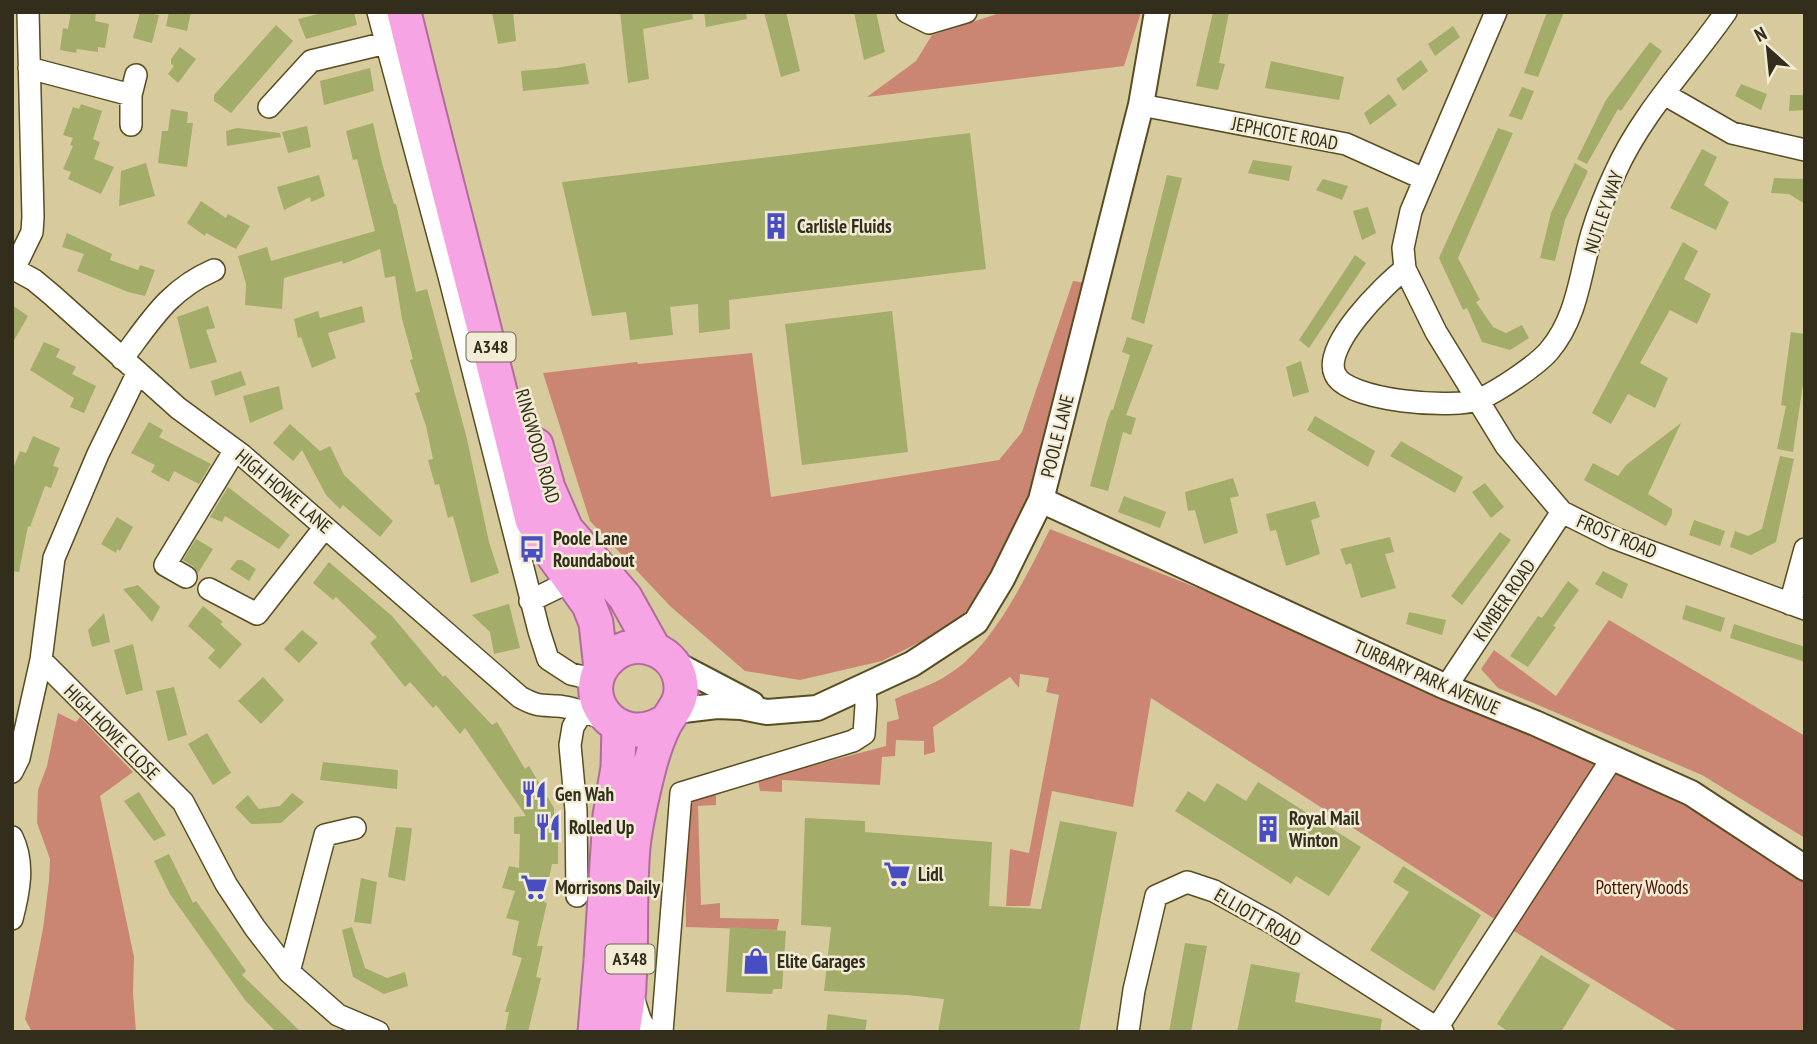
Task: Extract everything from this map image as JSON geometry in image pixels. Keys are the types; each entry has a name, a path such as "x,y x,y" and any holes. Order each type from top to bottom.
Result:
{"highway":[{"name":"RINGWOOD ROAD","path":"404,12 532,520 545,544 589,605 596,623 591,675"},
{"name":"RINGWOOD ROAD","path":"425,12 538,452 557,511 578,545 625,597 663,656"},
{"path":"642,646 663,656 679,674 680,699 671,716 656,727 643,731 631,730 604,720 591,675 618,651 642,646"},
{"name":"A348","path":"623,1032 629,986 633,845 639,806 656,744 671,716"},
{"name":"A348","path":"595,1032 612,802 618,767 604,720"}],"street":[{"path":"13,269 32,232 33,217 28,12"},
{"path":"378,12 449,276 530,601 548,659 591,675 580,692 557,706"},
{"path":"907,12 929,23 966,12"},
{"name":"POOLE LANE","path":"671,716 717,706 767,712 817,708 912,664 976,622 1002,579 1041,500 1141,105 1157,12"},
{"name":"NUTLEY WAY","path":"1478,400 1527,369 1548,352 1560,335 1576,300 1592,232 1615,172 1664,94 1700,50 1726,12"},
{"name":"FROST ROAD","path":"1491,14 1410,211 1403,248 1405,269 1436,332 1506,446 1562,512 1614,538 1798,607"},
{"path":"269,107 311,61 386,43"},
{"path":"29,68 133,85 131,125"},
{"path":"1664,94 1732,133 1805,150"},
{"name":"JEPHCOTE ROAD","path":"1141,105 1346,144 1424,179"},
{"name":"HIGH HOWE LANE","path":"13,269 43,287 191,418 235,450 520,696 532,704 543,707 557,706 604,720"},
{"path":"1405,269 1386,284 1339,345 1332,363 1335,374 1341,384 1395,399 1442,405 1478,400"},
{"path":"12,772 19,758 41,660 54,558 98,454 130,365 189,270 214,271"},
{"path":"186,577 157,560 235,450"},
{"name":"TURBARY PARK AVENUE","path":"1041,500 1446,687 1691,793 1805,868"},
{"name":"KIMBER ROAD","path":"1446,687 1562,512"},
{"path":"209,589 257,614 325,527"},
{"path":"1798,607 1805,549"},
{"path":"530,601 573,580"},
{"path":"663,656 767,712"},
{"name":"HIGH HOWE CLOSE","path":"41,660 183,802 226,884 289,972 338,1015 378,1032"},
{"path":"662,1032 681,793 853,741 864,734 865,687"},
{"path":"577,896 576,810 570,745 573,727 604,720"},
{"name":"ELLIOTT ROAD","path":"1128,1032 1134,990 1156,896 1187,882 1214,891 1274,924 1440,1030 1613,757"},
{"path":"576,810 612,802"},
{"path":"289,972 325,835 355,828"},
{"path":"12,837 20,862 19,891 12,919"},
{"path":"629,986 647,1032"}],"green space":[{"path":"1003,12 1141,12 1124,66 867,97 916,61 932,35"},
{"path":"1073,281 1088,283 1042,460 1027,504 979,594 956,624 882,661 800,680 745,671 670,606 590,521 543,373 752,353 771,497 999,460 1022,432"},
{"name":"Pottery Woods","path":"1050,529 1535,723 1613,757 1805,868 1805,1032 1679,1032 1504,925 1151,698 1133,807 1052,791 1030,906 1006,906 1010,849 1029,853 1059,695 1046,692 1049,678 1020,674 1019,688 1010,677 933,727 935,752 924,755 924,741 896,740 895,756 882,757 880,785 782,780 782,792 760,791 758,780 886,746 887,722 899,719 895,699 943,678 965,662 980,646 1007,609"},
{"path":"1609,620 1805,736 1805,838 1702,775 1498,688 1481,669 1494,650 1556,696"},
{"path":"58,713 76,722 80,717 133,772 100,796 134,957 136,1032 32,1032 25,1019 43,929 49,881 50,859 37,823 38,790 47,766"},
{"path":"716,791 716,805 698,806 701,905 720,903 720,918 779,919 777,930 686,927 685,806 688,799"}],"building":[{"path":"71,12 96,12 95,21 109,24 105,48 98,47 98,52 77,49 76,53 60,50 63,28 68,29"},
{"path":"140,12 159,15 152,43 133,38"},
{"path":"169,12 191,12 187,31 166,26"},
{"path":"326,12 354,12 357,25 306,39 298,19"},
{"path":"492,12 513,12 516,41 498,44"},
{"path":"620,12 692,12 693,19 643,29 649,79 628,83"},
{"path":"704,12 746,12 747,19 706,27"},
{"path":"764,12 786,12 800,71 781,77"},
{"path":"854,12 876,12 885,52 864,60"},
{"path":"1213,12 1229,12 1219,63 1225,64 1218,90 1196,86"},
{"path":"1547,12 1564,12 1538,77 1524,73"},
{"path":"276,25 293,41 231,113 214,101 214,95"},
{"path":"1453,26 1460,37 1435,56 1428,44"},
{"path":"1650,42 1662,51 1621,111 1618,109 1587,164 1577,159 1606,100"},
{"path":"180,47 196,59 178,83 168,74 174,66 171,59"},
{"path":"1421,60 1428,71 1403,91 1396,79"},
{"path":"1271,61 1344,77 1339,100 1265,88"},
{"path":"585,63 589,84 523,91 521,71"},
{"path":"370,68 374,91 324,105 320,81"},
{"path":"1741,84 1767,94 1761,110 1735,96"},
{"path":"1522,87 1534,91 1522,120 1509,116"},
{"path":"1389,94 1397,105 1370,125 1364,113"},
{"path":"1790,95 1805,95 1805,110 1789,111"},
{"path":"81,104 102,111 93,139 100,142 94,159 114,167 101,194 68,179 71,172 63,169 73,146 70,145 73,138 63,135 73,107 79,109"},
{"path":"171,109 188,112 187,123 193,123 187,167 158,163 162,131 168,131"},
{"path":"373,123 382,163 396,204 416,292 427,289 499,573 471,583 453,516 448,518 439,484 435,485 428,460 433,459 415,393 420,392 410,360 413,359 402,319 395,276 385,278 380,249 343,264 342,261 284,278 282,309 245,305 246,284 238,256 267,247 271,261 375,231 357,159 353,160 346,131"},
{"path":"307,126 311,147 288,153 282,132"},
{"path":"237,128 280,133 281,137 227,146 226,131"},
{"path":"1498,128 1513,133 1458,258 1480,300 1476,302 1493,327 1506,333 1522,325 1529,338 1510,350 1482,342 1467,308 1463,310 1439,258"},
{"name":"Carlisle Fluids","path":"970,133 986,269 729,300 730,329 699,333 698,304 670,307 673,335 630,340 626,312 592,316 562,182"},
{"path":"1702,149 1717,157 1704,185 1729,202 1716,230 1670,208"},
{"path":"1253,160 1292,166 1289,181 1248,173"},
{"path":"146,163 155,196 119,206 121,171"},
{"path":"1575,163 1588,171 1565,220 1555,261 1540,258 1551,213"},
{"path":"319,175 325,196 311,202 310,197 284,210 277,187"},
{"path":"1167,175 1182,178 1144,324 1131,319"},
{"path":"1774,178 1805,179 1805,204 1789,194 1771,193"},
{"path":"1323,179 1348,186 1342,200 1316,190"},
{"path":"201,201 226,218 228,214 250,226 236,249 206,233 205,236 187,223"},
{"path":"1368,207 1376,233 1362,240 1353,211"},
{"path":"67,233 112,254 110,260 138,270 140,265 155,270 145,296 128,292 77,271 84,254 62,247"},
{"path":"1683,242 1698,251 1684,279 1711,294 1697,324 1670,310 1640,363 1668,378 1655,408 1628,394 1611,424 1592,413"},
{"path":"1355,255 1366,263 1309,348 1299,340"},
{"path":"12,305 28,316 12,344"},
{"path":"208,306 215,328 206,330 217,362 190,369 177,317"},
{"path":"362,306 365,322 328,333 336,358 312,368 301,337 298,338 294,319 318,311 320,318"},
{"path":"892,311 908,452 802,465 785,324"},
{"path":"1791,332 1805,334 1805,370 1793,452 1777,449 1786,406 1781,405"},
{"path":"1127,337 1153,345 1126,415 1136,418 1131,435 1123,432 1108,491 1090,486 1107,421 1130,355 1122,352"},
{"path":"44,342 60,349 56,357 76,367 72,374 96,386 84,413 70,407 74,398 30,370"},
{"path":"1301,361 1309,392 1293,397 1286,367"},
{"path":"241,371 246,385 215,396 211,381"},
{"path":"279,386 283,409 250,423 243,396"},
{"path":"1315,416 1375,451 1368,467 1307,430"},
{"path":"149,422 163,430 159,437 211,464 199,484 174,471 169,482 151,472 155,465 131,453"},
{"path":"1681,423 1648,494 1672,509 1666,526 1584,480 1593,463 1618,476 1626,465"},
{"path":"290,424 320,451 330,446 344,475 393,521 380,537 343,505 340,509 326,495 302,450 293,461 273,443"},
{"path":"33,436 60,448 53,466 59,468 51,488 45,486 30,527 28,526 19,572 12,571 12,471 20,451 26,453"},
{"path":"1401,441 1463,477 1455,493 1390,456"},
{"path":"1780,456 1794,459 1776,542 1751,555 1730,547 1735,531 1748,536 1762,529"},
{"path":"1233,478 1239,496 1230,498 1238,533 1204,544 1195,510 1188,511 1185,492"},
{"path":"1485,483 1504,507 1491,518 1472,492"},
{"path":"228,487 290,535 279,549 225,516 222,522 210,517"},
{"path":"1124,496 1166,512 1160,528 1118,512"},
{"path":"1315,501 1320,517 1311,520 1320,554 1286,566 1276,530 1270,531 1266,514"},
{"path":"117,517 133,527 120,551 117,549 116,553 101,544"},
{"path":"1694,520 1725,531 1720,546 1689,535"},
{"path":"1500,532 1511,540 1462,605 1451,596"},
{"path":"1390,537 1394,552 1385,554 1396,588 1361,598 1351,563 1346,565 1340,549"},
{"path":"196,539 213,549 198,573 183,560"},
{"path":"237,560 242,560 256,569 249,581 230,569"},
{"path":"329,562 392,616 443,677 445,675 492,725 497,722 525,769 529,766 554,808 554,840 558,839 558,864 552,864 544,902 547,903 537,946 543,946 536,977 541,978 528,1032 505,1032 509,1012 505,1012 522,958 512,955 519,921 506,918 515,891 502,888 509,866 519,868 520,834 514,834 514,817 526,816 465,728 460,734 436,705 433,708 410,682 405,687 370,643 377,637 336,597 333,600 313,583"},
{"path":"1603,571 1628,584 1622,599 1595,584"},
{"path":"1568,581 1579,590 1528,667 1510,656 1538,616 1542,618"},
{"path":"138,585 160,607 152,622 123,589"},
{"path":"509,604 520,648 494,654 490,632 472,615"},
{"path":"1686,605 1725,618 1721,632 1682,619"},
{"path":"203,606 223,622 220,624 242,644 220,669 208,658 215,650 188,626"},
{"path":"1409,612 1446,620 1442,635 1406,624"},
{"path":"104,613 110,642 92,647 88,630"},
{"path":"1734,624 1805,647 1805,662 1730,638"},
{"path":"302,630 318,643 299,663 284,649"},
{"path":"133,644 143,690 126,695 114,650"},
{"path":"263,677 284,700 261,724 238,701"},
{"path":"174,687 187,735 168,741 156,691"},
{"path":"207,733 231,773 213,785 188,744"},
{"path":"323,762 398,770 397,789 320,780"},
{"name":"Royal Mail Winton","path":"1258,782 1361,847 1329,896 1296,876 1291,884 1175,811 1188,791 1205,802 1217,783 1246,801"},
{"path":"139,792 166,835 154,841 124,801"},
{"path":"292,793 304,802 281,823 251,824 235,807 248,795 259,809 280,806"},
{"path":"805,818 865,821 865,832 992,842 989,906 1041,909 1060,821 1117,832 1079,1032 938,1032 944,999 824,991 831,927 801,925"},
{"path":"396,827 412,828 405,881 388,877"},
{"path":"169,854 193,903 196,901 246,971 242,975 301,1032 276,1032 245,1000 170,894 154,861"},
{"path":"1403,866 1481,915 1434,991 1370,950 1409,892 1393,882"},
{"path":"361,878 377,882 371,924 354,922"},
{"path":"352,927 365,968 387,978 405,972 408,986 384,994 353,977 342,930"},
{"name":"Elite Garages","path":"730,927 786,931 782,989 773,989 772,994 726,992"},
{"path":"1185,943 1207,946 1191,1032 1169,1032"},
{"path":"1541,955 1590,985 1561,1032 1509,1032 1497,1024"},
{"path":"1251,964 1300,973 1295,1002 1382,1019 1380,1032 1237,1032"},
{"path":"828,1014 867,1020 865,1032 826,1032"}],"place":[{"name":"Carlisle Fluids","path":"776,226"},
{"name":"Poole Lane Roundabout","path":"532,549"},
{"name":"Gen Wah","path":"534,794"},
{"name":"Rolled Up","path":"548,827"},
{"name":"Royal Mail Winton","path":"1268,829"},
{"name":"Lidl","path":"897,874"},
{"name":"Morrisons Daily","path":"534,887"},
{"name":"Elite Garages","path":"756,961"}]}
